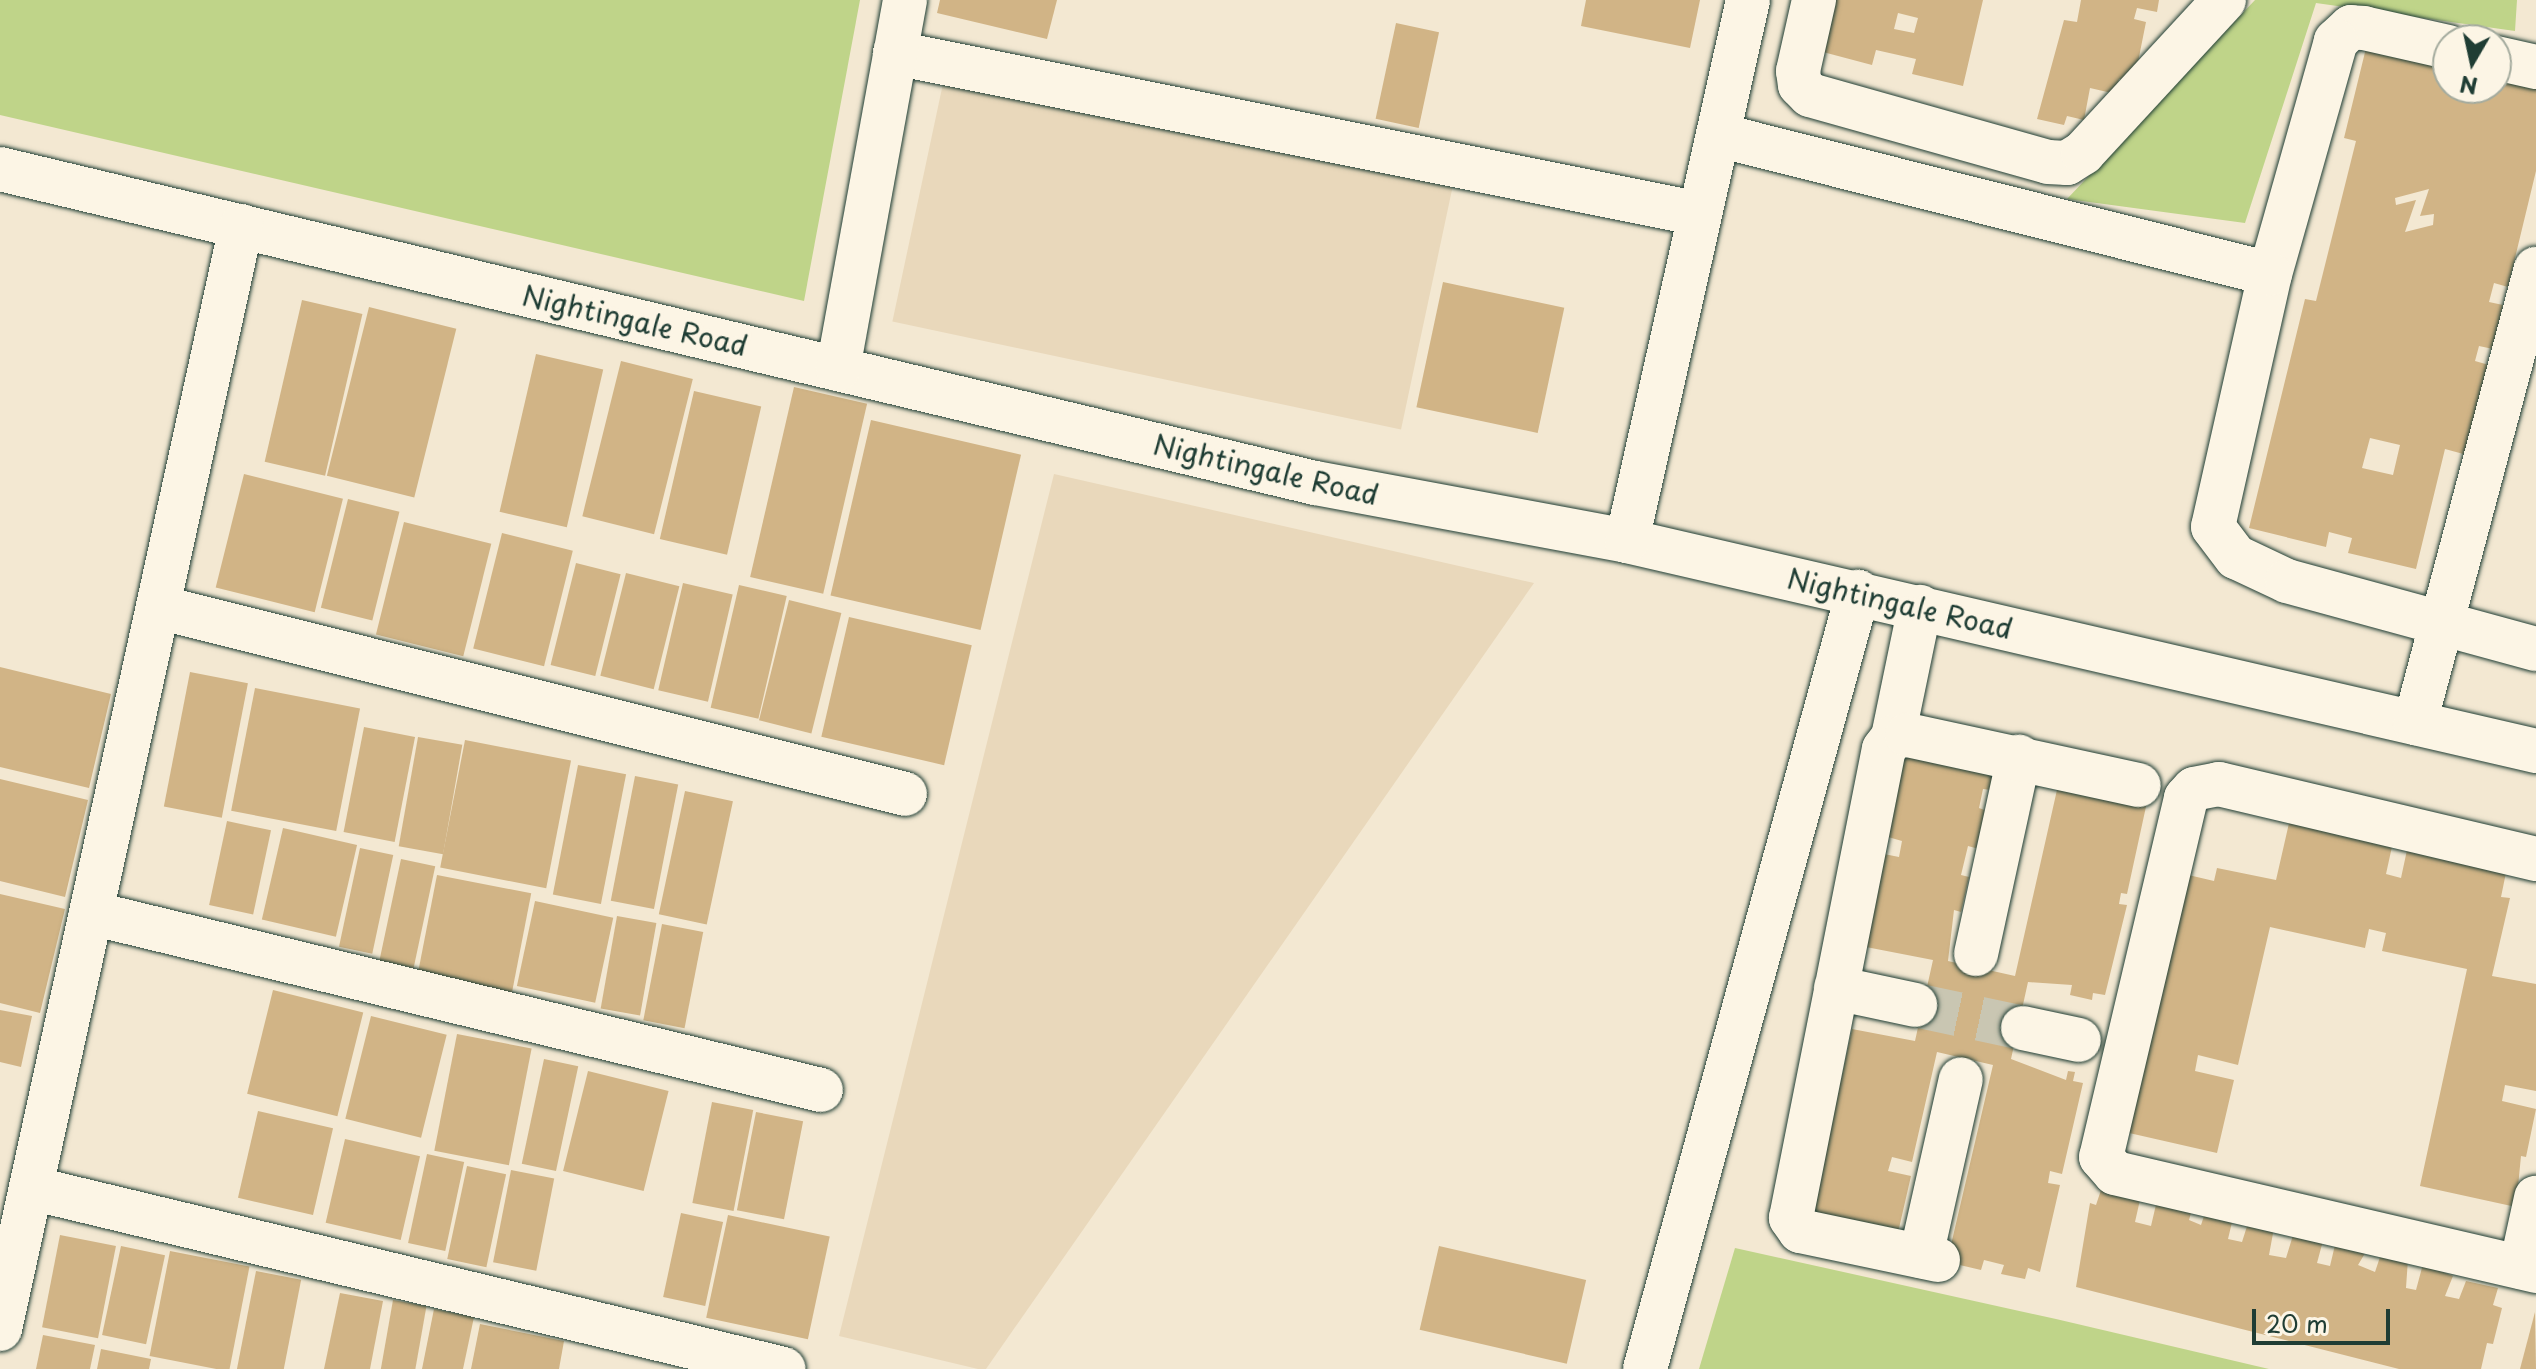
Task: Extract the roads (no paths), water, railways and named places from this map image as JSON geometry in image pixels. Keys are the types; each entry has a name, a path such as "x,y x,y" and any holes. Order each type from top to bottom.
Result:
{"street":[{"path":"838,369 905,0"},
{"path":"1627,541 1748,0"},
{"path":"1814,0 1798,71 1800,85 1810,95 2048,162 2067,163 2083,153 2224,0"},
{"path":"2432,43 2364,28 2341,33 2270,274 2213,527 2236,557 2287,581 2536,649"},
{"path":"895,53 1700,214"},
{"path":"2512,62 2536,67"},
{"path":"1718,135 2270,274"},
{"name":"Nightingale Road","path":"0,169 1315,483 1627,541 2536,751"},
{"path":"0,1329 241,226"},
{"path":"2415,723 2536,269"},
{"path":"1645,1369 1858,592"},
{"path":"158,607 905,794"},
{"path":"1920,607 1893,737 1884,749 1791,1218 1800,1231 1929,1258 1961,1079"},
{"path":"1893,737 1907,735 2139,785"},
{"path":"1976,954 2019,757"},
{"path":"2536,859 2219,784 2194,789 2186,798 2101,1157 2115,1173 2528,1269 2536,1198"},
{"path":"91,913 821,1090"},
{"path":"1836,988 1915,1005"},
{"path":"2023,1028 2079,1040"},
{"path":"31,1188 784,1369"}],"tunnel":[{"path":"1915,1005 2023,1028"}]}
